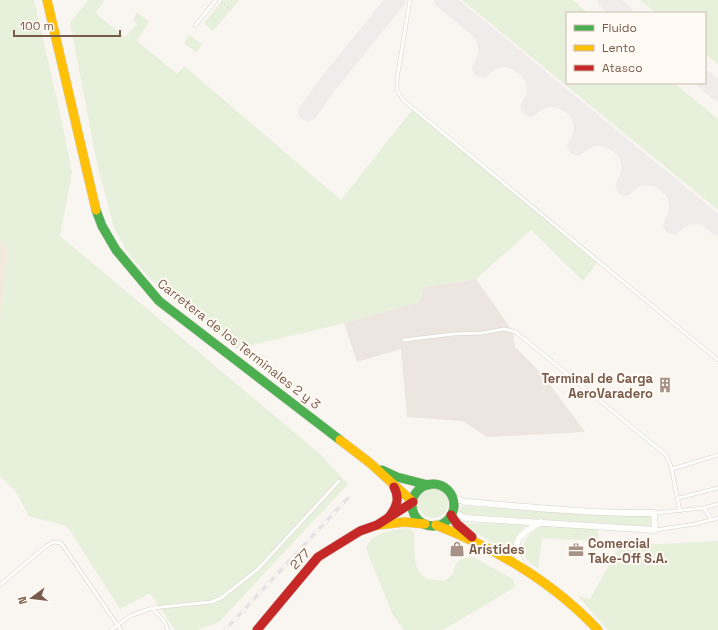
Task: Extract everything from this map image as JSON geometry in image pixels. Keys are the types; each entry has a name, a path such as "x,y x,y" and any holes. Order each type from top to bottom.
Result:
{"main road":[{"name":"Carretera de los Terminales 2 y 3","path":"47,0 93,202 102,226 116,250 159,301 370,463 412,502"},
{"name":"Carretera de los Terminales 2 y 3","path":"370,463 388,474 428,485"},
{"path":"389,517 396,507 398,498 398,493 390,482"},
{"path":"491,552 457,524 452,514 453,498 442,486 428,485 416,493 412,502 415,515 425,524 436,525 526,571 580,611 598,630"},
{"name":"277","path":"377,525 412,502"},
{"path":"436,525 445,522 452,514"},
{"name":"277","path":"257,630 318,557 360,531 377,525 404,522 425,524"}],"street":[{"path":"452,514 466,518 655,530 654,513 629,514 568,510 466,502 453,498"},
{"path":"526,571 518,559 516,549 518,538 526,530 542,522"}],"lane":[{"path":"195,26 216,0"},
{"path":"410,0 397,79 397,90 403,100 718,360"},
{"path":"404,340 466,333 482,333 504,329 516,332 666,455 672,469 679,498 680,511"},
{"path":"672,469 718,455"},
{"path":"111,630 118,623 130,616 152,608 210,602 221,598 258,569 340,481"},
{"path":"679,498 718,488"},
{"path":"654,513 704,508 718,504"},
{"path":"704,508 712,520"},
{"path":"655,530 718,518"},
{"path":"0,585 45,547 53,542 61,543 118,623 121,630"},
{"path":"152,608 166,622 168,630"}],"path":[{"path":"220,0 231,10"}],"shaded area":[{"path":"0,241 8,249 0,324"},
{"path":"476,279 512,330 515,347 542,374 585,432 487,437 463,421 407,417 401,349 357,362 344,323 419,302 424,287"}],"green space":[{"path":"0,0 34,0 72,172 60,236 319,453 348,484 219,622 197,630 175,630 150,593 120,609 67,526 29,516 16,492 0,476 0,324 8,249 0,241"},
{"path":"88,0 103,0 104,2 95,13 125,37 137,24 133,20 137,12 149,22 137,41 177,74 184,66 341,200 413,109 597,263 583,281 531,230 476,279 424,287 419,302 344,323 236,349 150,279 128,253 114,228 97,163 70,23"},
{"path":"223,0 239,0 213,31 204,23"},
{"path":"462,0 573,0 587,12 566,12 566,84 675,84 718,119 718,210"},
{"path":"640,0 718,0 718,64 706,55 706,12 655,12"},
{"path":"190,35 202,45 196,52 184,43"},
{"path":"433,488 439,489 447,497 447,509 439,517 433,518 427,517 419,509 418,503 419,497 427,489"},
{"path":"461,506 578,514 649,516 652,523 649,526 642,526 464,514 459,511"},
{"path":"461,523 530,524 521,530 515,538 515,558"},
{"path":"546,525 598,529 598,541 542,538 538,568 530,563 525,557 523,551 524,544 532,533 538,528"},
{"path":"407,528 414,532 416,564 421,575 426,578 445,581 452,575 457,562 465,558 473,557 513,579 515,587 443,630 404,630 393,615 366,549 369,543 377,535"},
{"path":"718,541 718,630 608,630 578,596 590,599 620,546"}],"taxiway":[{"path":"308,112 328,84 396,0"},
{"path":"444,0 718,226"},
{"path":"607,0 622,12"},
{"path":"482,31 485,36 488,50 482,68 490,61 499,58 508,58 518,61"},
{"path":"530,71 536,85 536,94 530,107 542,99 551,97 566,101"},
{"path":"706,81 718,91"},
{"path":"577,110 583,124 582,137 577,146 585,140 599,136 613,140"},
{"path":"625,149 631,163 630,177 625,186 633,179 642,176 651,176 661,179"},
{"path":"673,189 676,194 679,207 673,225 681,218 690,215 699,215 709,218"}],"railway":[{"path":"225,630 348,498"}],"traffic: fast":[{"path":"96,210 102,226 116,250 159,301 340,440"},
{"path":"382,470 397,477 428,485"},
{"path":"433,484 448,490 454,505 448,520 433,526 418,520 412,505 418,490 433,484"}],"traffic: slow":[{"path":"47,0 96,210"},
{"path":"340,440 370,463 413,502"},
{"path":"378,525 404,522 425,524"},
{"path":"436,525 459,534 523,568 562,597 598,630"}],"traffic: jam":[{"path":"389,517 397,502 397,495 394,487"},
{"path":"257,630 318,557 360,531 377,525 413,502"},
{"path":"451,515 457,524 472,537"}],"place":[{"name":"Terminal de Carga AeroVaradero","path":"665,385"},
{"name":"Arístides","path":"457,549"},
{"name":"Comercial Take-Off S.A.","path":"576,550"}]}
